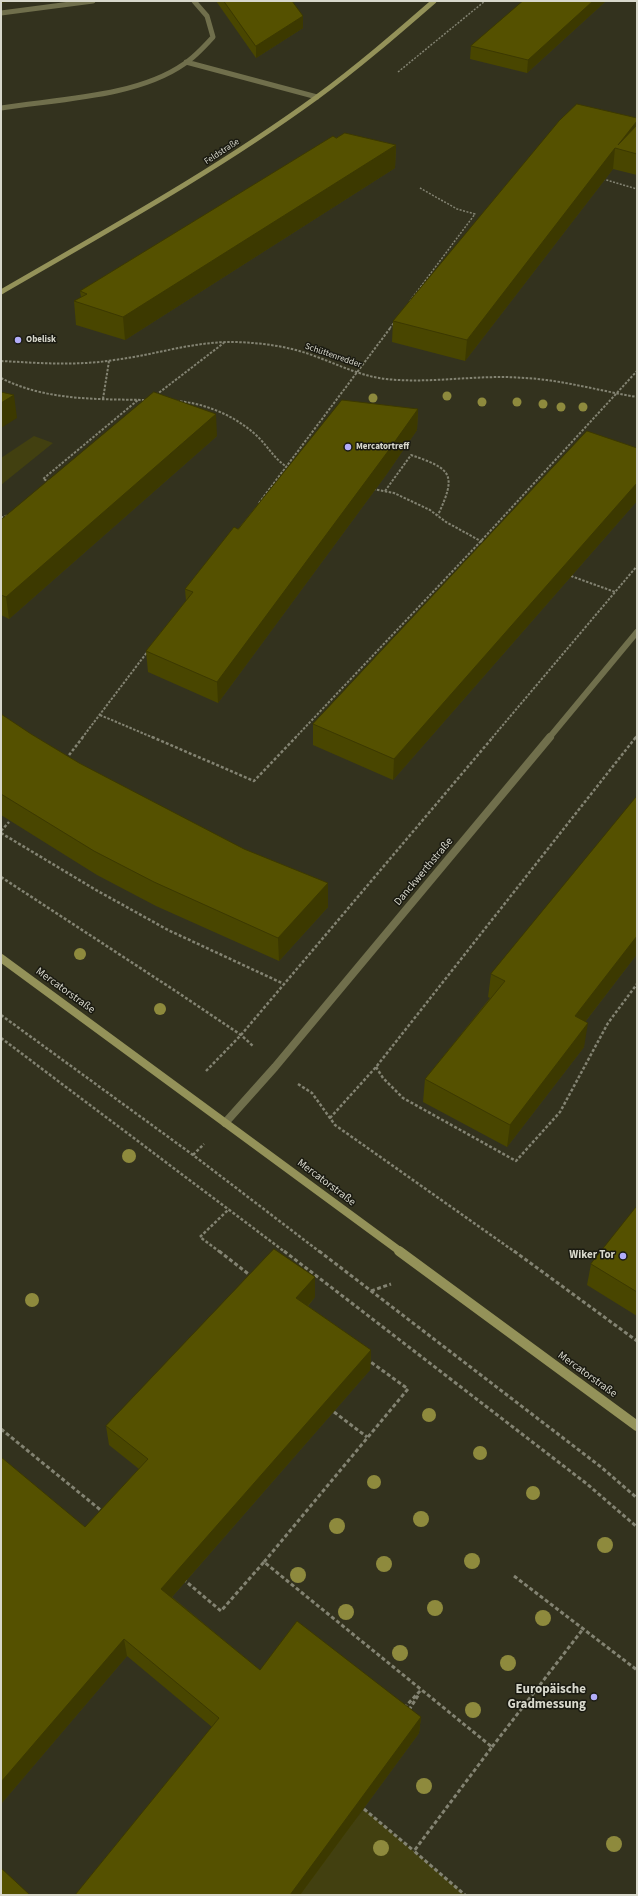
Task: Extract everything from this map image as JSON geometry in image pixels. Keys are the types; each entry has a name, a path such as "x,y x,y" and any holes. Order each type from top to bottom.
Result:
{"street":[{"path":"1,13 93,1"},
{"path":"1,108 112,91 145,84 165,76 202,51 213,37 207,16 194,1"},
{"name":"Feldstraße","path":"1,292 226,159 317,97 434,1"},
{"path":"186,62 317,97"},
{"name":"Danckwerthstraße","path":"225,1123 275,1067 637,632"},
{"name":"Mercatorstraße","path":"1,958 637,1426"}],"path":[{"path":"396,73 484,1"},
{"path":"600,179 637,189"},
{"path":"408,303 474,214 457,209 420,188"},
{"path":"257,505 399,316"},
{"path":"156,396 225,342"},
{"name":"Schüttenredder","path":"1,361 76,365 109,361 186,346 225,342 269,345 308,353 357,373 385,379 412,381 510,377 567,382 616,394 637,397"},
{"path":"103,399 109,361"},
{"path":"100,715 254,781 482,541 637,371"},
{"path":"1,378 32,390 51,394 103,399 150,400 145,404"},
{"path":"44,487 50,482 43,479 138,400"},
{"path":"170,400 183,401 217,410 251,430 265,444 278,461 286,467 293,469"},
{"path":"385,492 411,455 443,467 450,477 450,492 438,515"},
{"path":"370,488 394,494 430,510 489,545"},
{"path":"1,518 14,512 1,522"},
{"path":"185,1094 241,1035 637,566"},
{"path":"571,576 615,592"},
{"path":"66,759 153,645"},
{"path":"330,1118 376,1067 637,736"},
{"path":"9,822 1,832 85,884 194,943 284,984"},
{"path":"1,877 241,1035 275,1067 312,1093 335,1125 497,1239 637,1341"},
{"path":"376,1067 383,1078 404,1098 516,1161 560,1112 608,1023 637,984"},
{"path":"1,1015 193,1155 601,1467 637,1498"},
{"path":"1,1038 229,1209 587,1484 637,1527"},
{"path":"229,1209 200,1237 255,1279"},
{"path":"179,1576 221,1611 264,1562 408,1389 364,1357"},
{"path":"334,1412 368,1437"},
{"path":"1,1429 107,1516"},
{"path":"264,1562 492,1747"},
{"path":"514,1576 637,1670"},
{"path":"414,1851 492,1747 584,1630"},
{"path":"402,1710 421,1690"},
{"path":"407,1714 421,1690"},
{"path":"364,1809 465,1895"}],"shaded area":[{"path":"34,436 53,443 1,485 1,458"},
{"path":"364,1809 465,1895 294,1895"}],"building":[{"path":"224,1 292,1 303,16 256,46"},
{"path":"523,1 593,1 528,60 471,46"},
{"path":"577,104 637,118 637,121 618,145 637,125 637,154 615,148 467,340 393,321 559,121"},
{"path":"345,133 396,145 123,317 74,301 87,294 80,291 333,136 336,138"},
{"path":"1,392 14,395 1,403"},
{"path":"154,392 216,414 6,597 1,595 1,520"},
{"path":"342,400 418,409 217,682 146,651 193,592 185,589 234,527 238,529"},
{"path":"587,431 637,448 637,483 394,759 313,724"},
{"path":"1,714 79,763 244,849 328,883 278,938 154,882 94,851 1,794"},
{"path":"637,796 637,936 575,1016 588,1023 510,1125 425,1079 505,981 491,974"},
{"path":"637,1206 637,1292 591,1264"},
{"path":"274,1249 315,1277 296,1298 371,1350 161,1589 260,1670 297,1621 421,1717 290,1895 75,1895 219,1718 124,1639 1,1782 1,1457 85,1527 148,1459 106,1426"},
{"path":"1,1868 30,1895 1,1895"}],"place":[{"name":"Obelisk","path":"18,340"},
{"name":"Mercatortreff","path":"348,447"},
{"name":"Wiker Tor","path":"623,1256"},
{"name":"Europäische Gradmessung","path":"594,1697"}]}
